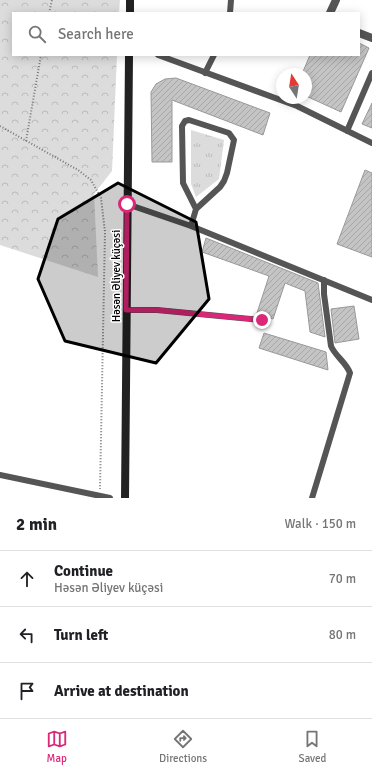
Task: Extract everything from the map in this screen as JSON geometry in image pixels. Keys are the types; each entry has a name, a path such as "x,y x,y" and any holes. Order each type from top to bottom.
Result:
{"main road":[{"path":"130,0 130,12"},
{"name":"Həsən Əliyev küçəsi","path":"125,498 129,56"}],"street":[{"path":"330,12 336,0"},
{"path":"360,33 372,38"}],"lane":[{"path":"230,12 231,0"},
{"path":"161,56 297,106 372,143"},
{"path":"206,73 214,56"},
{"path":"347,131 372,73"},
{"path":"191,226 196,209 220,187 224,181 234,140 229,133 186,120 182,126 182,176 185,189 196,209"},
{"path":"127,204 191,226 372,300"},
{"path":"312,498 350,372 333,352 331,346 324,294 324,280"},
{"path":"126,310 157,310 262,320"},
{"path":"0,474 110,498"}],"path":[{"path":"49,12 52,0"},
{"path":"26,142 41,56"},
{"path":"0,126 78,170 91,180 101,198 105,232 100,496"}],"highlighted area":[{"path":"118,183 196,222 209,299 156,363 65,341 38,279 58,219"}],"green space":[{"path":"0,0 120,0 119,12 12,12 12,56 117,56 112,171 94,194 98,277 0,245"},
{"path":"191,130 224,140 219,179 196,197 191,184"}],"building":[{"path":"360,44 369,48 341,112 312,99 312,68 305,68 310,56 360,56"},
{"path":"176,78 270,113 263,135 172,100 172,162 152,162 151,92 156,84 165,79"},
{"path":"372,103 372,128 362,124"},
{"path":"365,170 372,173 372,257 337,244"},
{"path":"206,238 318,283 325,337 310,332 305,291 285,283 273,319 257,313 269,276 202,252"},
{"path":"354,306 359,339 335,343 331,309"},
{"path":"264,333 326,352 328,370 259,348"}],"route":[{"path":"127,204 126,310 157,310 262,320"}]}
